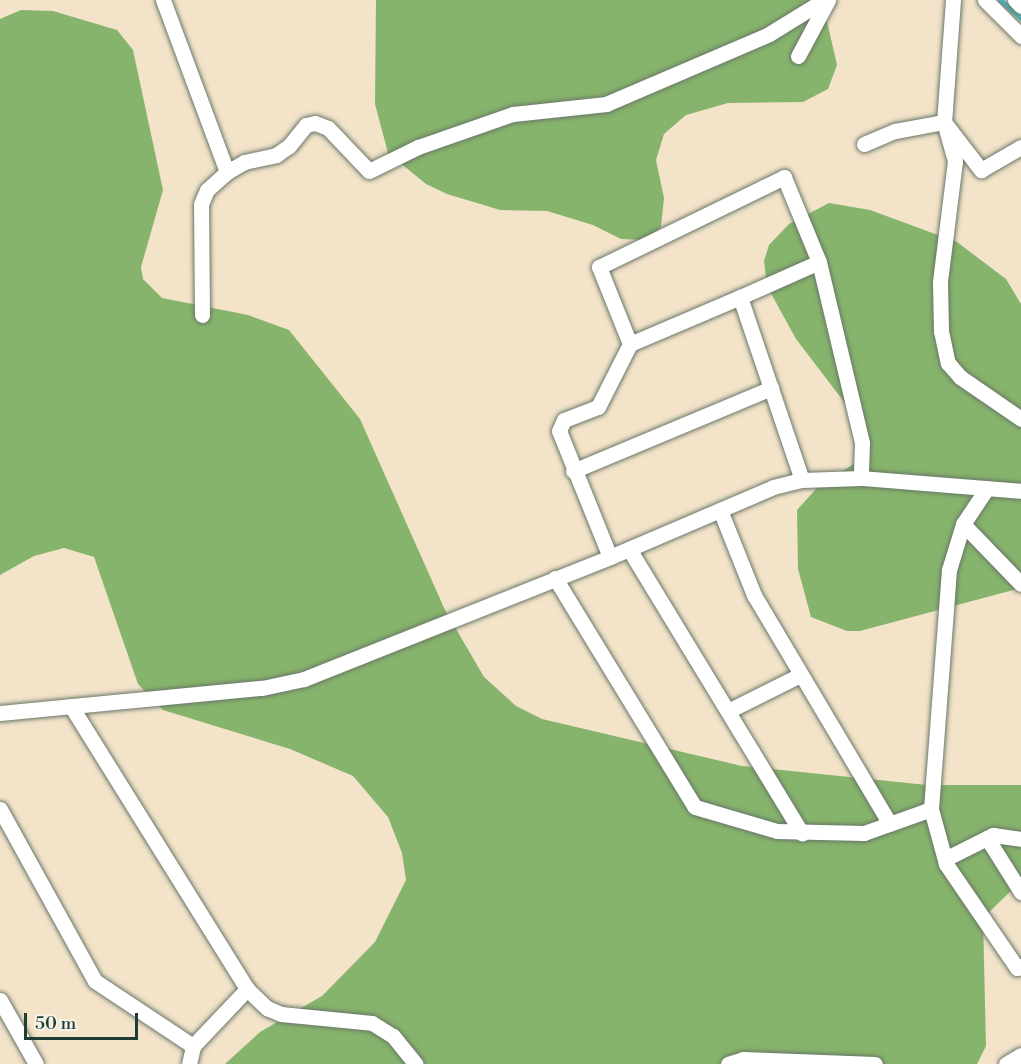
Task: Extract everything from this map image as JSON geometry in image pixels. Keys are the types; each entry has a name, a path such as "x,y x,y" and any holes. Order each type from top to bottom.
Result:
{"street":[{"path":"163,0 226,172"},
{"path":"202,315 201,204 207,190 226,172 244,162 276,155 306,125 315,123 328,128 369,171 418,147 513,114 606,104 769,34 826,0"},
{"path":"798,56 826,0"},
{"path":"953,0 944,122 955,161 940,282 941,330 948,363 960,377 1021,419"},
{"path":"985,0 1021,36"},
{"path":"1014,0 1021,6"},
{"path":"864,144 895,130 944,122"},
{"path":"944,122 981,170 1021,147"},
{"path":"630,344 599,267 784,177 819,262 862,443 861,478"},
{"path":"610,557 573,471 559,431 564,420 598,407 630,344 819,262"},
{"path":"740,297 802,480"},
{"path":"573,471 771,388"},
{"path":"0,713 262,688 304,679 610,557 772,487 802,480 861,478 1021,491"},
{"path":"987,488 963,524 949,570 931,809 945,859 1017,968 1021,966"},
{"path":"720,510 754,595 890,824"},
{"path":"963,524 1021,584"},
{"path":"629,549 802,834"},
{"path":"555,578 695,807 802,834 864,833 931,809"},
{"path":"728,711 800,675"},
{"path":"71,706 247,989 267,1008 281,1014 372,1023 393,1036 416,1064"},
{"path":"0,809 95,981 193,1046"},
{"path":"945,859 987,838 1021,839"},
{"path":"987,838 1021,892"},
{"path":"189,1064 193,1046 247,989"},
{"path":"0,1000 36,1064"},
{"path":"1006,1064 1021,1055"},
{"path":"728,1064 743,1059 875,1064"}],"green space":[{"path":"376,0 810,0 826,17 837,65 828,89 803,102 728,103 686,115 664,134 656,160 664,198 661,227 648,240 621,239 593,225 547,211 500,210 447,194 426,184 388,153 375,104"},
{"path":"21,10 53,11 117,30 133,50 163,190 141,267 143,279 162,298 248,315 289,330 360,419 445,610 484,677 516,706 542,719 742,766 927,785 1021,785 1021,881 983,918 986,1046 977,1064 225,1064 260,1032 322,996 375,942 406,880 402,853 388,817 353,776 290,749 163,710 138,684 94,557 64,548 34,556 0,575 0,19"},
{"path":"829,203 870,210 957,242 1006,279 1021,304 1021,588 860,631 847,631 811,617 798,569 797,510 816,489 862,458 848,407 796,339 767,286 764,261 769,245 789,224"}],"waterway":[{"path":"1001,0 1021,18"}]}
